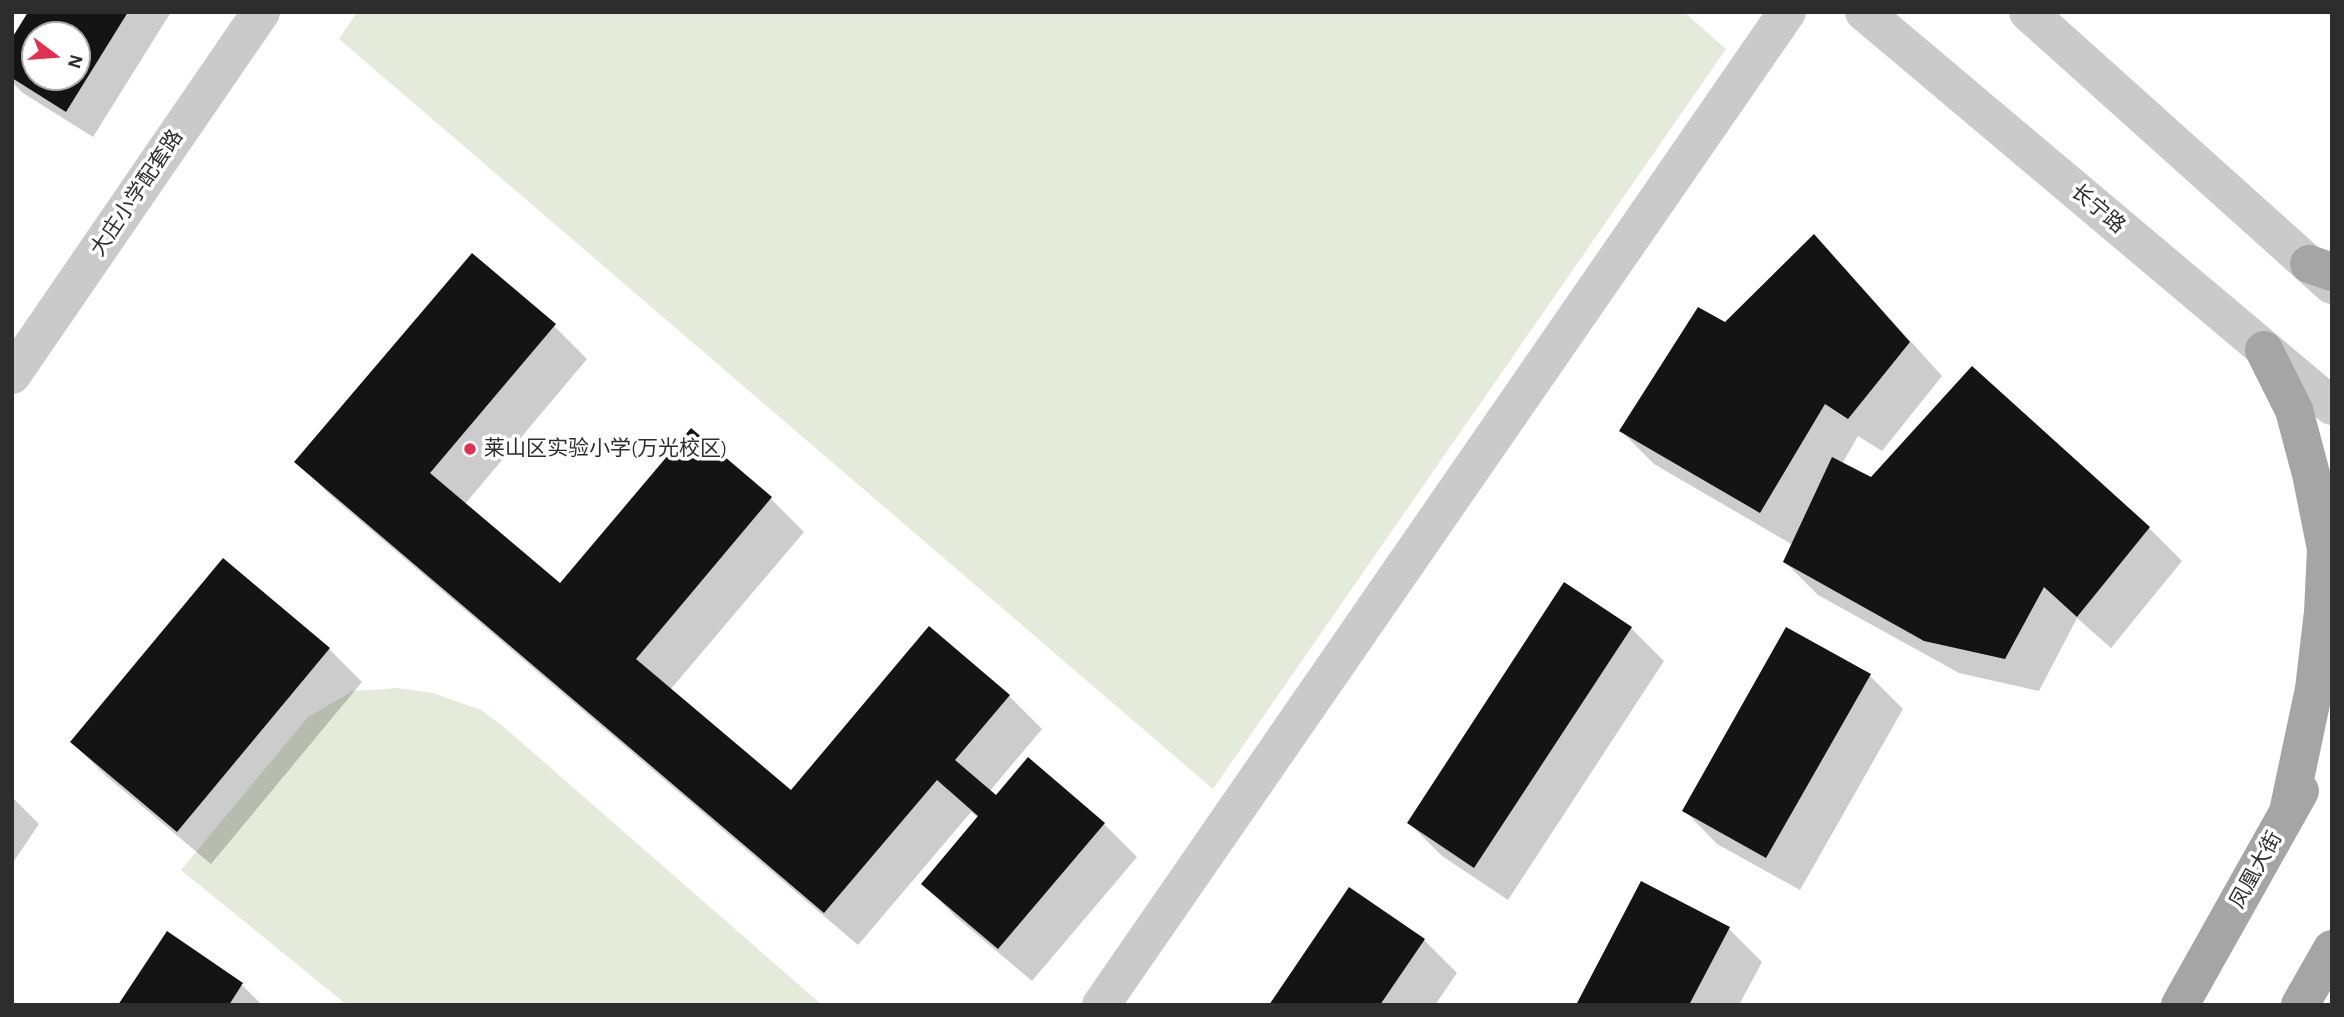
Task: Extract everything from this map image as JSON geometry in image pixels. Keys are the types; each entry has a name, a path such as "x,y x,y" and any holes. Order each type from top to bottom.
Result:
{"main road":[{"path":"2264,350 2294,410 2311,474 2326,549 2323,612 2314,689 2288,812"},
{"name":"凤凰大街","path":"2179,1005 2332,734"},
{"path":"2300,1005 2332,949"}],"street":[{"name":"大庄小学配套路","path":"12,375 261,12"},
{"path":"1101,1005 1787,12"},
{"name":"长宁路","path":"1864,12 2332,406"},
{"path":"2028,12 2324,274"}],"green space":[{"path":"357,12 1684,12 1726,49 1213,789 339,39"},
{"path":"398,688 433,693 481,710 822,1005 347,1005 181,870 308,717 353,691"}],"building":[{"path":"28,12 128,12 91,72 91,21 22,21"},
{"path":"21,23 21,84 12,78 12,38"},
{"path":"33,91 79,91 66,112"},
{"path":"1814,234 1910,342 1848,419 1825,404 1760,513 1619,431 1698,307 1725,322"},
{"path":"472,253 556,324 430,473 560,583 691,428 772,497 636,659 791,790 929,626 1010,695 955,760 996,795 1028,757 1105,823 998,949 921,884 978,816 937,780 824,913 294,462"},
{"path":"1972,366 2150,527 2077,617 2044,587 2005,659 1924,641 1783,562 1832,457 1871,477"},
{"path":"223,558 330,648 177,832 70,742"},
{"path":"1564,582 1632,627 1474,868 1407,823"},
{"path":"1786,627 1871,674 1766,858 1682,811"},
{"path":"1641,881 1730,927 1689,1005 1576,1005"},
{"path":"1349,887 1425,939 1380,1005 1269,1005"},
{"path":"167,931 243,983 229,1005 118,1005"}],"place":[{"name":"莱山区实验小学(万光校区)","path":"470,449"}]}
